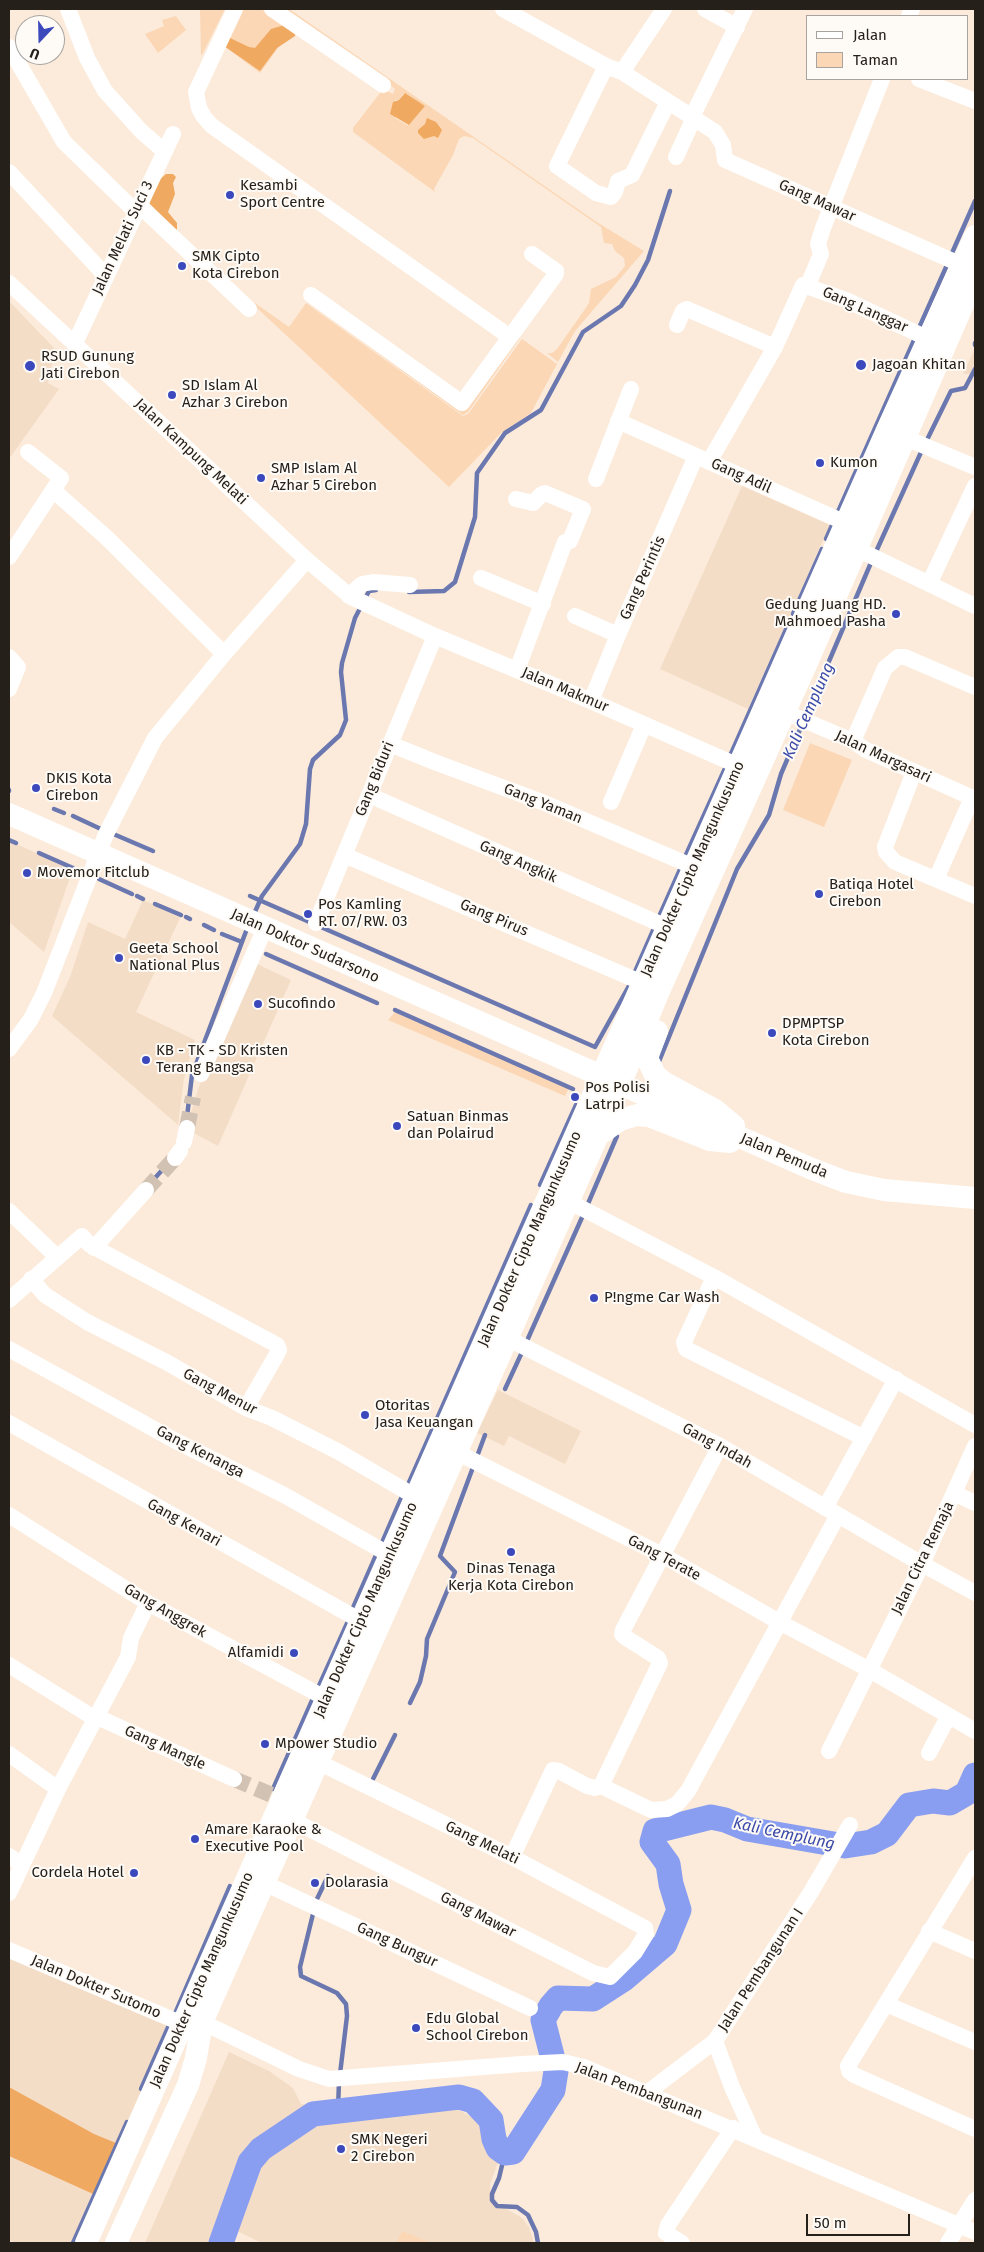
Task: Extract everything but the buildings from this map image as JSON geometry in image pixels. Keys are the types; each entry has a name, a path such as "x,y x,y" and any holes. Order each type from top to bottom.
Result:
{"main road":[{"name":"Jalan Dokter Cipto Mangunkusumo","path":"651,987 668,927 694,867 780,710 863,544 901,436 969,271 975,236"},
{"name":"Jalan Dokter Cipto Mangunkusumo","path":"901,436 929,339 969,271"},
{"name":"Jalan Dokter Cipto Mangunkusumo","path":"86,2243 192,2023 264,1883 318,1762 326,1723 326,1699 416,1497 611,1080 748,770"},
{"name":"Jalan Doktor Sudarsono","path":"9,814 104,839 240,917 264,927 313,930 611,1080"},
{"path":"651,987 663,1007 662,1019 647,1060 659,1079 715,1110 736,1128 748,1142"},
{"name":"Jalan Dokter Cipto Mangunkusumo","path":"116,2243 188,2085 196,2058 192,2023 277,1798 326,1723 468,1458 518,1343 572,1203 602,1133 611,1080"},
{"name":"Jalan Pemuda","path":"611,1080 777,1155 846,1182 884,1190 975,1198"},
{"path":"602,1133 628,1117 649,1116 710,1140 748,1142"}],"street":[{"path":"68,9 87,58 105,91 141,131 164,151"},
{"path":"235,9 196,92 196,101 204,117 212,126 510,337"},
{"path":"272,9 383,86"},
{"name":"Gang Mawar","path":"503,9 526,14 606,66 622,72 715,132 723,146 725,160 831,206 969,271"},
{"path":"622,72 664,9"},
{"path":"705,9 734,26"},
{"path":"676,157 692,122 692,117 734,26 745,9"},
{"path":"9,48 64,142 249,308"},
{"path":"606,66 557,166 596,193 611,197 615,192 618,181 632,175 668,102"},
{"name":"Gang Perintis","path":"591,701 618,635 703,459 775,347 821,254 818,244 831,206 882,80"},
{"path":"921,80 975,102"},
{"name":"Jalan Melati Suci 3","path":"76,343 105,275 173,134"},
{"path":"9,172 105,275"},
{"path":"311,295 462,403 556,273 532,254"},
{"name":"Jalan Kampung Melati","path":"9,283 76,343 307,560 350,597 373,609"},
{"name":"Gang Langgar","path":"804,286 929,339"},
{"path":"677,325 683,311 687,309 775,347"},
{"path":"596,479 631,389"},
{"name":"Gang Adil","path":"618,421 703,459 863,544 928,584 975,606"},
{"path":"901,436 975,468"},
{"path":"9,557 60,481 59,475 28,452"},
{"path":"928,584 975,486"},
{"path":"53,490 107,538 224,654"},
{"path":"516,499 533,503 545,493 583,509 570,541 565,542 517,670"},
{"path":"9,1049 31,1019 44,994 104,839 155,738 224,654 307,560"},
{"path":"481,578 543,604"},
{"path":"350,597 360,585 373,582 410,585"},
{"name":"Jalan Makmur","path":"373,609 748,770"},
{"path":"575,616 618,635"},
{"name":"Gang Biduri","path":"313,930 436,636"},
{"path":"9,657 17,663 18,667 9,689"},
{"path":"853,741 885,668 898,657 904,657 975,687"},
{"name":"Jalan Margasari","path":"780,710 853,741 866,750 974,799"},
{"path":"611,802 644,725"},
{"name":"Gang Yaman","path":"390,744 542,802 694,867"},
{"path":"914,772 885,847 886,852 895,862 975,896"},
{"name":"Gang Angkik","path":"369,795 668,927"},
{"path":"936,878 974,799"},
{"name":"Gang Pirus","path":"344,855 651,987"},
{"path":"201,1074 264,927"},
{"path":"88,1243 146,1190"},
{"path":"572,1203 714,1277 896,1378 975,1425"},
{"path":"9,1211 56,1256"},
{"path":"9,1300 33,1283 56,1256 82,1236 88,1243 276,1345 277,1354 246,1408"},
{"path":"714,1277 684,1342 686,1349 864,1438"},
{"name":"Gang Menur","path":"33,1283 55,1303 87,1322 168,1363 246,1408 272,1418 339,1452 416,1497"},
{"name":"Gang Indah","path":"518,1343 720,1446 975,1593"},
{"name":"Gang Kenanga","path":"9,1349 174,1440 284,1495 390,1554"},
{"path":"512,1857 552,1770 559,1770 587,1786 595,1788 601,1786 651,1810 667,1809 677,1804 688,1791 781,1623 864,1438 896,1378"},
{"name":"Gang Kenari","path":"9,1423 361,1621"},
{"path":"601,1786 660,1663 658,1658 622,1634 720,1446"},
{"name":"Jalan Citra Remaja","path":"829,1751 868,1669 922,1564 975,1446"},
{"name":"Gang Terate","path":"468,1458 664,1556 781,1623 868,1669"},
{"path":"954,1493 975,1503"},
{"name":"Gang Anggrek","path":"9,1515 148,1603 326,1699"},
{"path":"9,1893 58,1789 128,1657 131,1638 148,1603"},
{"name":"Gang Mangle","path":"9,1665 95,1717 234,1779"},
{"path":"868,1669 975,1732"},
{"path":"929,1753 948,1717"},
{"path":"9,1754 58,1789"},
{"name":"Gang Melati","path":"318,1762 512,1857 644,1928"},
{"name":"Gang Mawar","path":"292,1820 593,1973 611,1976 636,1951 646,1933 644,1928"},
{"name":"Jalan Pembangunan I","path":"648,2092 716,2041 842,1839"},
{"path":"9,1856 22,1865"},
{"path":"974,1862 929,1931 848,2064 849,2071 975,2129"},
{"name":"Gang Bungur","path":"264,1883 530,2008"},
{"path":"929,1931 975,1951"},
{"name":"Jalan Dokter Sutomo","path":"9,1950 192,2023"},
{"path":"886,2004 975,2042"},
{"name":"Jalan Pembangunan","path":"192,2023 298,2069 329,2079 563,2062 584,2067 648,2092 975,2232"},
{"path":"716,2041 741,2109 755,2138"},
{"path":"682,2243 666,2233 668,2225 733,2128"},
{"path":"948,2243 975,2200"}],"shaded area":[{"path":"288,24 296,33 295,36 277,48 260,71 224,46 230,38 255,48 271,29"},
{"path":"405,93 425,106 409,125 390,114 393,102 399,100"},
{"path":"427,118 436,122 442,130 438,138 434,136 424,139 418,133 418,130 425,124"},
{"path":"166,174 173,174 176,177 173,183 175,194 168,212 177,223 177,232 147,201 158,181"},
{"name":"RSUD Gunung Jati Cirebon","path":"9,301 55,349 48,383 59,389 9,459"},
{"path":"975,348 975,374 963,374"},
{"path":"742,486 830,525 748,709 660,669"},
{"path":"9,841 73,869 44,952 9,922"},
{"path":"143,900 181,916 136,1012 195,1040 184,1079 178,1125 52,1016 70,977 88,922 125,939"},
{"path":"253,962 291,980 218,1146 190,1131 188,1122 198,1089"},
{"path":"498,1390 581,1431 565,1464 509,1436 504,1446 477,1433"},
{"path":"9,1958 171,2026 118,2150 9,2091"},
{"name":"SMK Negeri 2 Cirebon","path":"229,2052 269,2071 293,2088 301,2104 328,2107 336,2112 389,2110 426,2103 455,2108 483,2123 500,2157 490,2184 491,2200 522,2218 529,2227 534,2243 262,2243 237,2231 226,2217 216,2243 145,2243"},
{"path":"9,2087 94,2134 116,2143 93,2194 9,2156"},
{"path":"9,2156 93,2194 71,2243 16,2243 9,2240"}],"green space":[{"path":"200,9 225,9 202,55 201,55"},
{"path":"241,9 261,9 291,30 260,73 224,46"},
{"path":"285,9 289,9 595,221 644,251 575,331 558,362 547,353 552,353 557,349 583,312 589,303 591,289 616,277 625,266 624,258 615,251 612,244 604,243 601,227 473,138 464,136 459,139 453,155 434,189 435,192 353,132 353,128 383,89 393,94 395,89","holes":["403,94 409,95 425,106 407,125 395,118 395,100 399,100"]},
{"path":"176,16 186,30 158,53 145,34 164,26 162,20"},
{"path":"242,294 289,327 306,303 463,416 468,414 522,339 557,364 531,413 501,433 449,487"},
{"path":"308,301 465,410 518,336 520,338 468,412 463,415"},
{"path":"810,743 852,760 824,827 783,810"},
{"path":"395,1012 569,1088 565,1096 388,1020"},
{"path":"402,2231 431,2243 397,2243"}],"waterway":[{"path":"409,592 444,591 455,582 475,517 477,473 505,433 541,410 583,332 621,306 648,260 670,191"},
{"path":"952,253 975,201"},
{"path":"919,328 947,265"},
{"path":"837,514 915,338"},
{"name":"Kali Cemplung","path":"658,1064 737,869 769,815 781,774 870,565 922,450 951,391 965,388 975,369"},
{"path":"826,539 833,523"},
{"path":"793,614 822,549"},
{"path":"254,914 262,896 300,844 306,824 310,769 313,760 340,735 346,720 341,672 355,618 369,591 376,590"},
{"path":"730,756 788,625"},
{"path":"685,857 727,764"},
{"path":"54,809 64,813"},
{"path":"73,816 103,830"},
{"path":"111,833 153,851"},
{"path":"9,840 16,843"},
{"path":"39,853 73,868"},
{"path":"658,919 682,865"},
{"path":"99,879 132,894"},
{"path":"137,896 143,899"},
{"path":"250,896 595,1047 630,984"},
{"path":"155,904 181,915"},
{"path":"186,917 190,919"},
{"path":"204,925 214,930"},
{"path":"186,1125 192,1075 248,926"},
{"path":"634,974 655,926"},
{"path":"222,934 242,942"},
{"path":"266,954 377,1003"},
{"path":"395,1010 573,1089"},
{"path":"540,1185 576,1105"},
{"path":"587,1206 617,1136"},
{"path":"147,1187 172,1159"},
{"path":"407,1487 531,1205"},
{"path":"526,1343 584,1213"},
{"path":"505,1389 523,1350"},
{"path":"410,1703 420,1682 426,1656 427,1639 455,1572 440,1556 485,1435"},
{"path":"381,1545 403,1494"},
{"path":"352,1610 377,1553"},
{"path":"318,1688 349,1619"},
{"path":"273,1789 314,1696"},
{"path":"373,1779 395,1735"},
{"name":"Kali Cemplung","path":"221,2243 250,2162 261,2149 313,2114 459,2097 473,2101 491,2120 494,2139 498,2148 505,2153 513,2152 553,2090 556,2071 543,2020 551,2006 558,1998 593,1999 624,1979 665,1944 679,1910 671,1884 668,1864 652,1842 655,1831 711,1817 725,1820 747,1829 845,1846 871,1842 887,1834 909,1805 933,1801 950,1803 967,1793 975,1775"},
{"path":"317,1899 328,1876"},
{"path":"174,2016 230,1886"},
{"name":"Kali Cemplung","path":"313,1914 300,1967 301,1976 337,1993 346,2004 347,2016 340,2074"},
{"path":"141,2089 170,2023"},
{"name":"Kali Cemplung","path":"338,2110 339,2081"},
{"path":"73,2243 127,2122"},
{"path":"505,2153 499,2178 492,2194 492,2200 497,2206 517,2207 528,2215 536,2232 538,2243"}],"tunnel":[{"path":"187,1128 193,1097"},
{"path":"146,1190 175,1158"},
{"path":"234,1779 272,1795"}],"place":[{"name":"Kesambi Sport Centre","path":"230,195"},
{"name":"SMK Cipto Kota Cirebon","path":"182,266"},
{"name":"Jagoan Khitan","path":"861,365"},
{"name":"RSUD Gunung Jati Cirebon","path":"30,366"},
{"name":"SD Islam Al Azhar 3 Cirebon","path":"172,395"},
{"name":"Kumon","path":"820,463"},
{"name":"SMP Islam Al Azhar 5 Cirebon","path":"261,478"},
{"name":"Gedung Juang HD. Mahmoed Pasha","path":"896,614"},
{"name":"DKIS Kota Cirebon","path":"36,788"},
{"name":"Movemor Fitclub","path":"27,873"},
{"name":"Batiqa Hotel Cirebon","path":"819,894"},
{"name":"Pos Kamling RT. 07/RW. 03","path":"308,914"},
{"name":"Geeta School National Plus","path":"119,958"},
{"name":"Sucofindo","path":"258,1004"},
{"name":"DPMPTSP Kota Cirebon","path":"772,1033"},
{"name":"KB - TK - SD Kristen Terang Bangsa","path":"146,1060"},
{"name":"Pos Polisi Latrpi","path":"575,1097"},
{"name":"Satuan Binmas dan Polairud","path":"397,1126"},
{"name":"P!ngme Car Wash","path":"594,1298"},
{"name":"Otoritas Jasa Keuangan","path":"365,1415"},
{"name":"Dinas Tenaga Kerja Kota Cirebon","path":"511,1552"},
{"name":"Alfamidi","path":"294,1653"},
{"name":"Mpower Studio","path":"265,1744"},
{"name":"Amare Karaoke & Executive Pool","path":"195,1839"},
{"name":"Cordela Hotel","path":"134,1873"},
{"name":"Dolarasia","path":"315,1883"},
{"name":"Edu Global School Cirebon","path":"416,2028"},
{"name":"SMK Negeri 2 Cirebon","path":"341,2149"}]}
